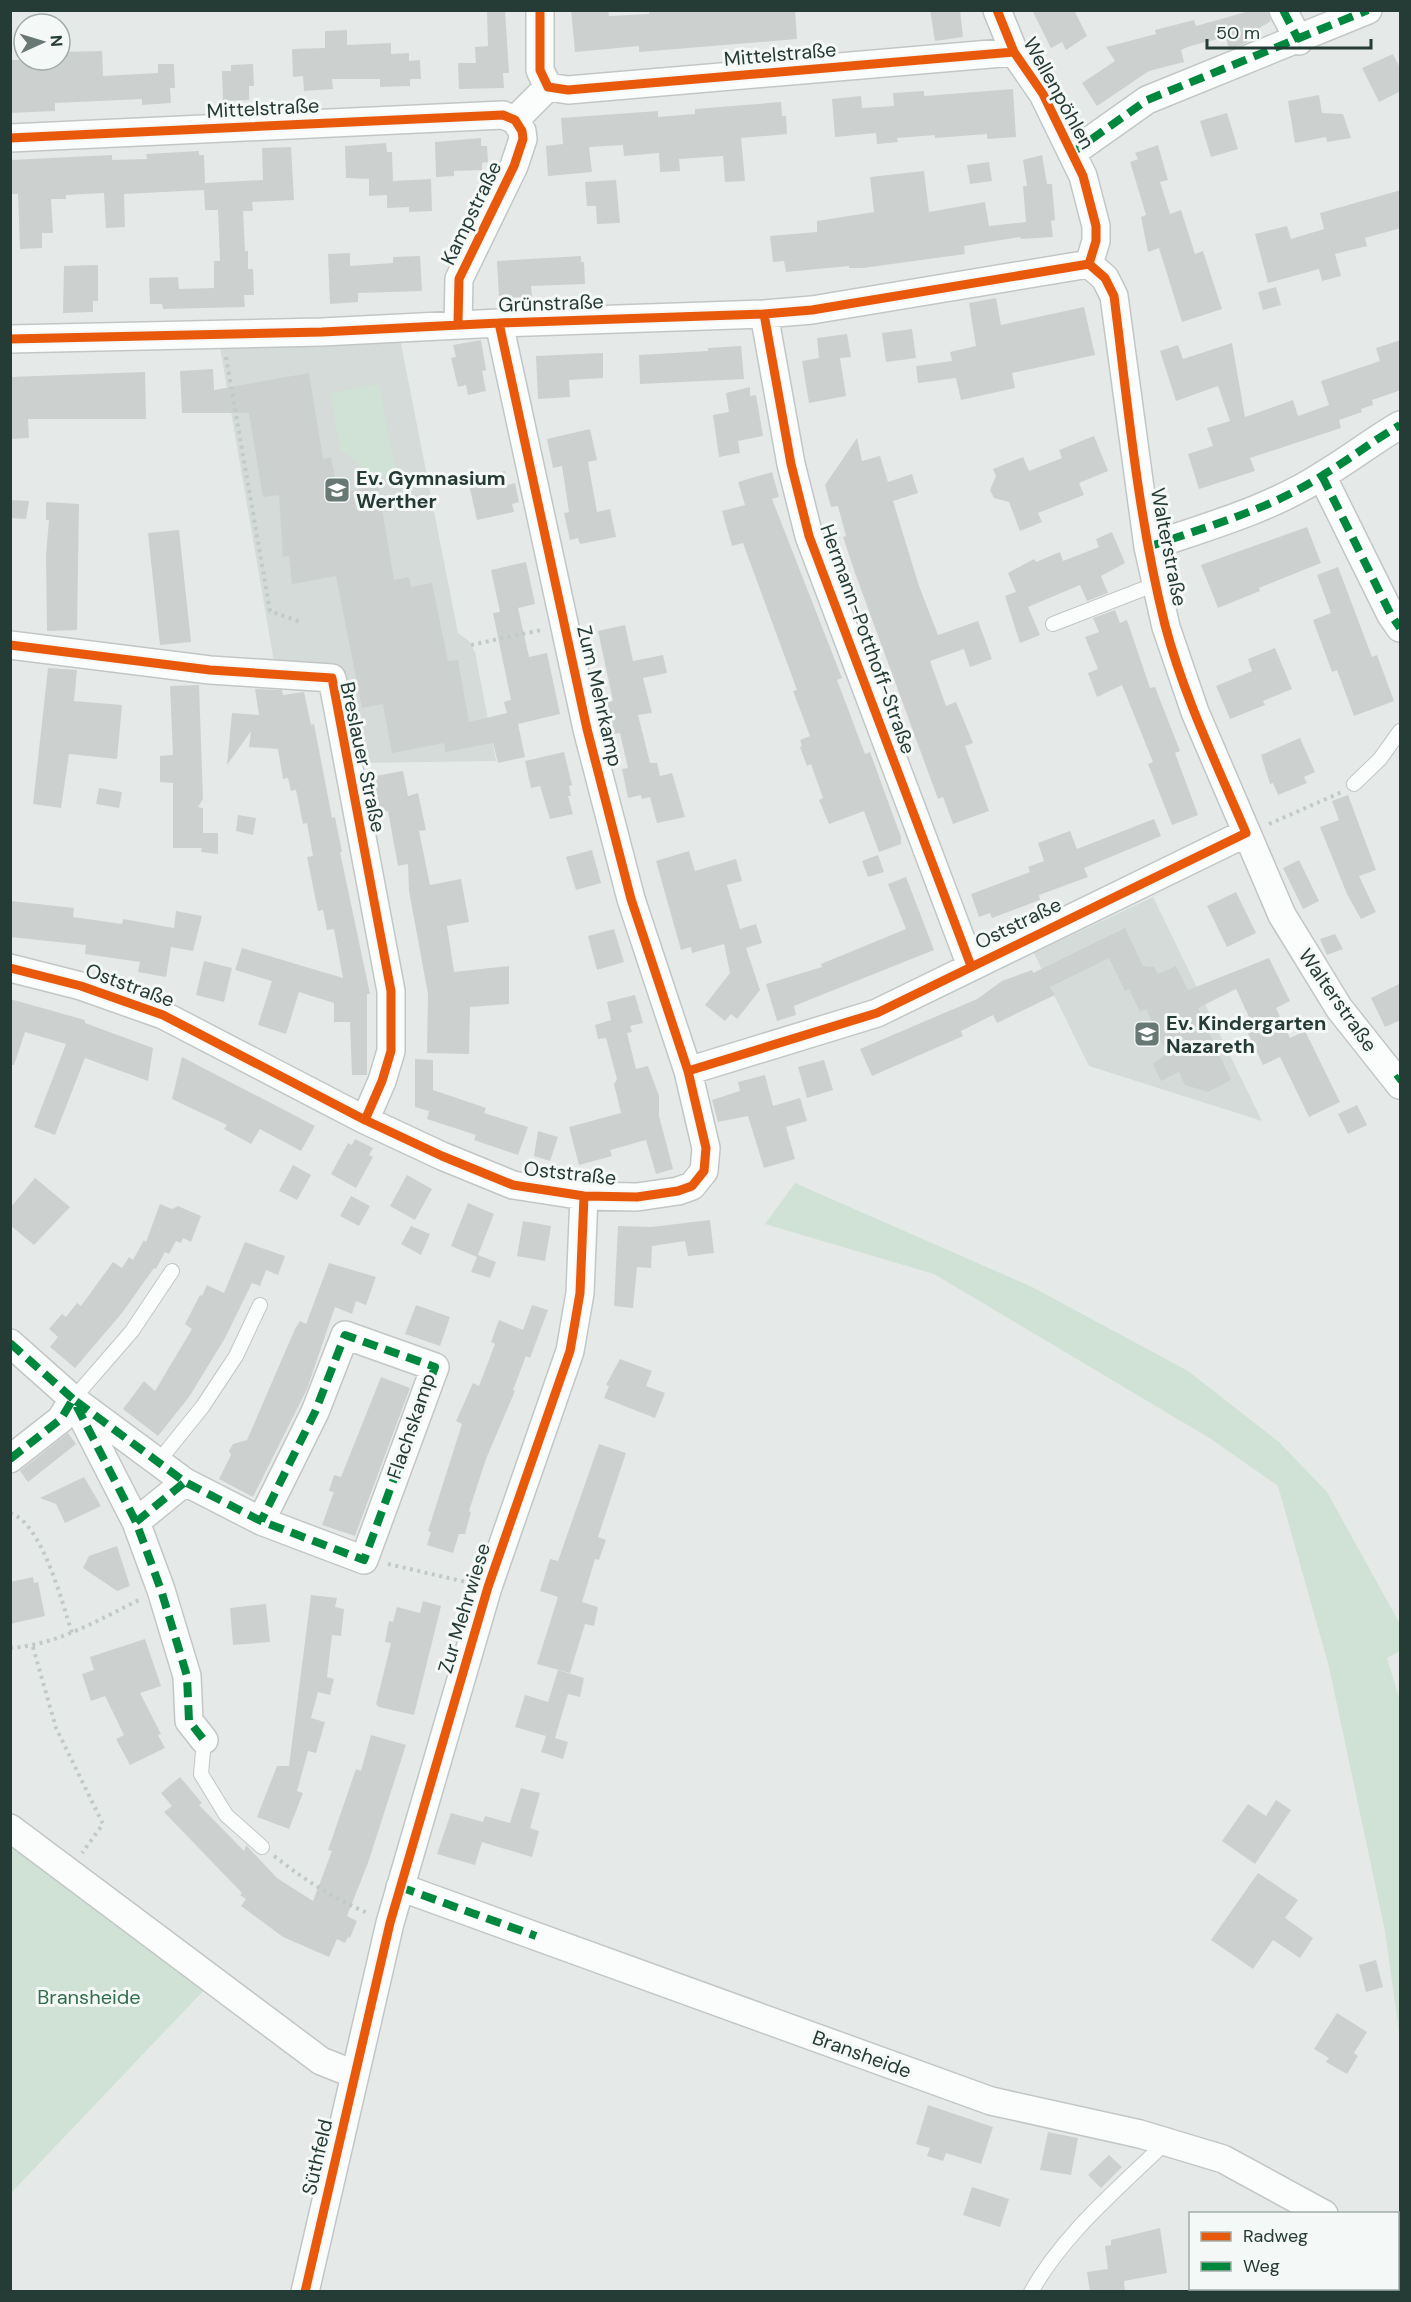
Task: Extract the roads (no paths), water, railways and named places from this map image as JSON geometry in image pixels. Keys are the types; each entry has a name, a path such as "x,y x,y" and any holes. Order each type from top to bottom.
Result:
{"street":[{"path":"515,120 548,87 540,70 540,10"},
{"name":"Wellenpöhlen","path":"996,10 1014,52 1043,94 1083,176 1096,226 1096,241 1089,264"},
{"path":"1283,10 1299,40"},
{"path":"1071,153 1147,100 1368,10"},
{"name":"Mittelstraße","path":"548,87 568,90 1014,52"},
{"name":"Mittelstraße","path":"10,138 502,115 515,120"},
{"name":"Kampstraße","path":"458,324 459,279 492,215 514,166 523,139 522,131 515,120"},
{"name":"Grünstraße","path":"10,339 322,332 499,322 764,314 812,310 1089,264"},
{"name":"Walterstraße","path":"1089,264 1105,278 1114,296 1148,547 1166,627 1195,712 1282,915 1339,1008 1399,1081"},
{"name":"Hermann-Potthoff-Straße","path":"764,314 791,464 809,536 971,966"},
{"name":"Zum Mehrkamp","path":"499,322 587,729 631,899 688,1071"},
{"path":"1148,547 1219,522 1322,476 1365,445 1401,425"},
{"path":"1322,476 1391,615 1401,628"},
{"name":"Breslauer Straße","path":"10,645 210,670 332,678 391,991 391,1051 382,1081 364,1120"},
{"name":"Oststraße","path":"10,968 81,986 163,1015 364,1120 442,1156 513,1185 584,1196 637,1197 678,1191 692,1186 704,1171 706,1148 688,1071 877,1013 1246,833"},
{"name":"Zur Mehrwiese","path":"364,2030 400,1887 488,1587 570,1351 580,1293 584,1196"},
{"name":"Flachskamp","path":"345,1335 435,1367 364,1560 261,1521 315,1412 345,1335"},
{"path":"10,1343 73,1399 185,1482 261,1521"},
{"path":"10,1459 61,1419 73,1399"},
{"path":"73,1399 136,1522 162,1590 186,1676 189,1722 204,1740"},
{"path":"136,1522 185,1482"},
{"path":"10,1828 321,2061 354,2074"},
{"name":"Bransheide","path":"400,1887 991,2101 1166,2142 1223,2159 1320,2212"},
{"name":"Süthfeld","path":"305,2292 364,2030"}],"lane":[{"path":"1053,624 1156,584"},
{"path":"1354,784 1380,759 1401,731"},
{"path":"73,1399 132,1331 172,1272"},
{"path":"158,1462 203,1406 236,1356 260,1305"},
{"path":"204,1740 201,1774 226,1815 262,1846"},
{"path":"1031,2292 1048,2261 1166,2142"}],"place":[{"name":"Ev. Gymnasium Werther","path":"337,490"},
{"name":"Ev. Kindergarten Nazareth","path":"1147,1034"}]}
